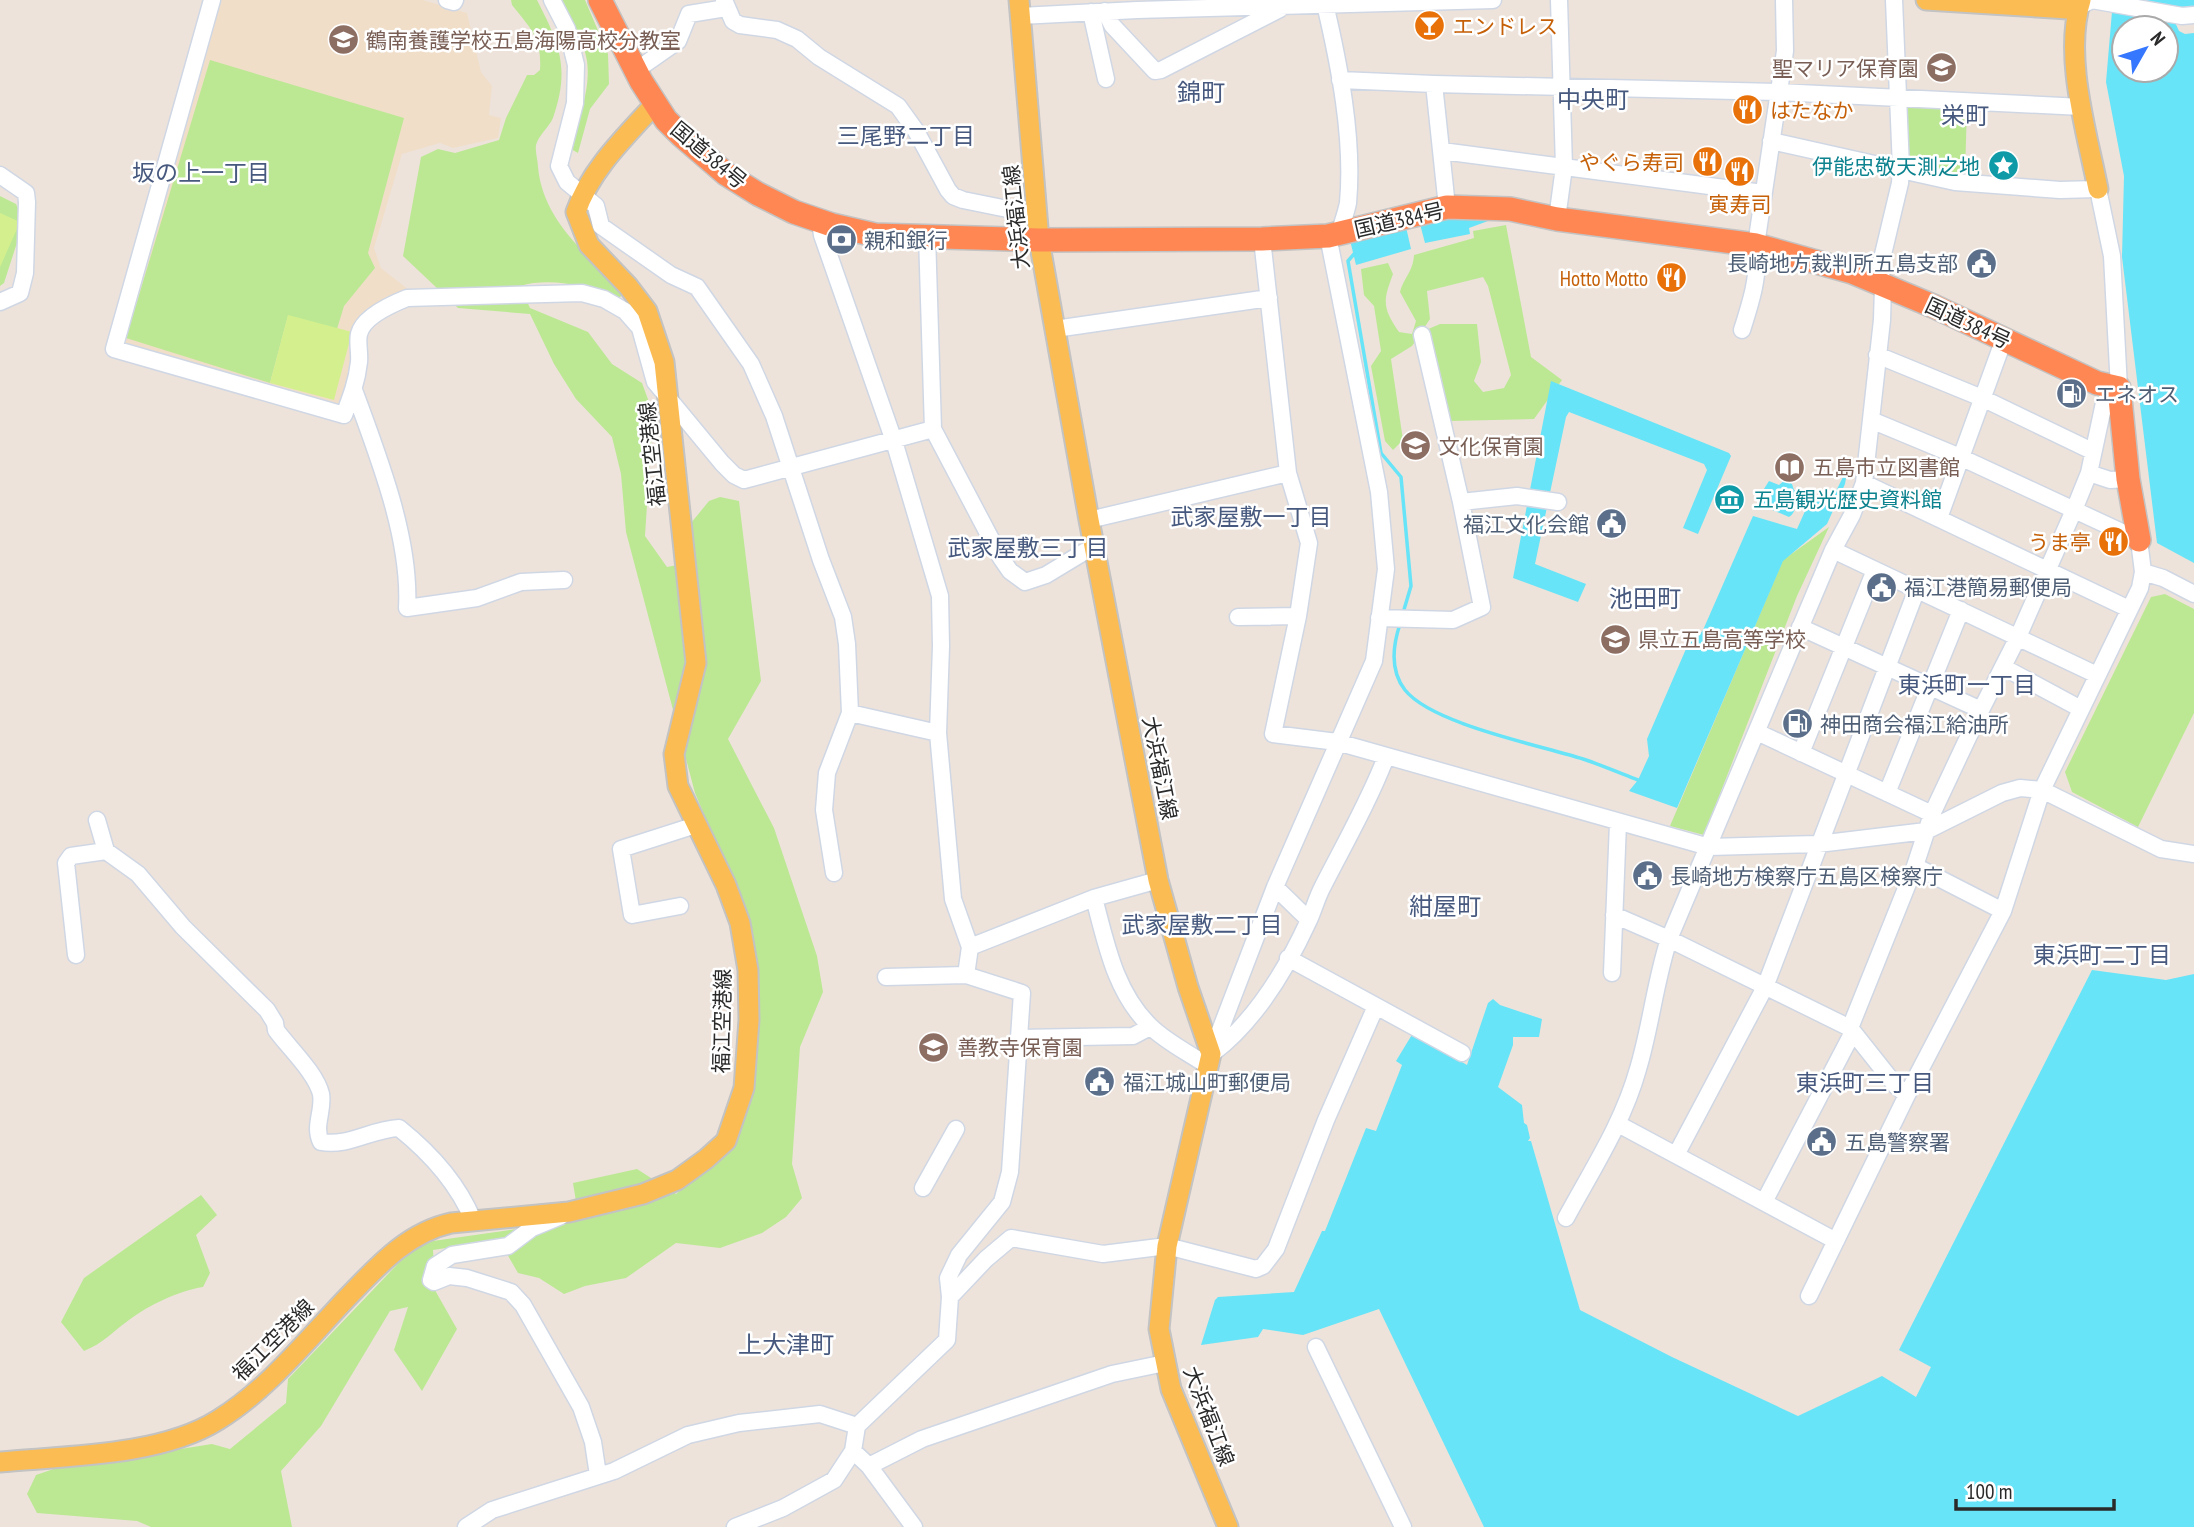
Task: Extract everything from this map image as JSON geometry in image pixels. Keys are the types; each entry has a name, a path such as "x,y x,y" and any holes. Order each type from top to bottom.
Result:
{"highway":[{"name":"国道384号","path":"600,0 635,71 655,104 682,136 726,174 778,205 820,222 875,235 1039,240 1262,239 1333,235 1447,207 1510,209 1557,219 1756,245 1852,272 1933,306 2097,383 2119,388"},
{"path":"2119,388 2128,479 2139,540"}],"main road":[{"path":"1926,0 2068,9 2080,4 2075,52 2082,107 2098,189"},
{"name":"大浜福江線","path":"1020,8 1039,240 1089,520 1158,880 1209,1060 1167,1246 1159,1329 1171,1389 1228,1527"},
{"path":"582,193 621,141 655,104"},
{"name":"福江空港線","path":"0,1462 104,1452 168,1442 203,1429 233,1411 272,1376 363,1281 404,1244 437,1227 473,1220 569,1212 643,1194 677,1180 726,1141 744,1088 749,1020 748,970 740,923 726,886 678,786 674,754 696,663 664,362 647,311 628,286 589,245 576,212 582,193"}],"street":[{"path":"212,0 114,349 344,415 354,390 360,359 359,334 368,321 394,303 407,298 582,293 604,299 625,311 640,328 655,382 696,434 734,475 744,480 933,429"},
{"path":"447,0 455,0"},
{"path":"552,0 567,29 576,65 575,103 559,166 567,182 596,206 601,226 671,275 697,287 751,364 774,416 821,560 843,617 850,713 827,773 824,810 834,873"},
{"path":"1020,8 1098,12 1325,3 1493,0"},
{"path":"1557,219 1564,167 1559,0"},
{"path":"1742,330 1752,300 1758,260 1756,245 1785,51 1784,0"},
{"path":"1566,1218 1618,1124 1638,1070 1669,939 1864,482 1882,320 1883,286 1880,267 1900,183 1901,168 1894,0"},
{"path":"2080,4 2092,0 2188,16"},
{"path":"1209,1060 1275,887 1374,661 1386,569 1379,492 1333,235 1347,206 1349,182 1340,80 1325,3"},
{"path":"635,71 678,41 689,14 725,4 733,21 740,25 778,30 797,39 819,57 898,106 916,131 953,196 1037,215"},
{"path":"1098,12 1155,71 1285,6"},
{"path":"1098,12 1106,79"},
{"path":"1340,80 1779,92 2082,107"},
{"path":"1434,84 1447,207"},
{"path":"1764,1202 1852,1030 1915,866 1932,814 2049,571 2089,473 2104,404 2119,388 2112,256 2098,189 2060,190 1955,182 1771,141"},
{"path":"1442,151 1763,193"},
{"path":"0,175 26,193 27,202 24,273 20,293 0,302"},
{"path":"820,222 894,441 940,596 938,733 953,899 970,947 966,975"},
{"path":"927,235 933,429 1001,558 1010,571 1025,582 1046,575 1094,546"},
{"path":"1262,239 1288,473 1309,543 1298,616 1273,734 1337,742 1709,848 1818,844 1926,831 2012,789 2042,790 2161,849 2194,854"},
{"path":"1055,329 1269,298"},
{"path":"1379,618 1453,620 1482,607 1461,502 1422,335"},
{"path":"1939,518 2004,339"},
{"path":"1877,355 1982,398 2092,451"},
{"path":"354,390 395,517 408,588 407,608 477,598 521,582 564,580"},
{"path":"1809,1296 1907,1095 2003,911 2042,790 2140,588 2143,572 2139,540 1960,457 1871,420"},
{"path":"1089,520 1288,473"},
{"path":"2089,473 2110,480 2128,479"},
{"path":"1864,482 2129,609"},
{"path":"1461,502 1517,496 1558,502"},
{"path":"1833,550 2097,675"},
{"path":"1801,753 1875,570"},
{"path":"2143,572 2163,578 2194,594"},
{"path":"1676,1155 1765,987 1917,589"},
{"path":"1886,793 1961,610"},
{"path":"1238,617 1298,616"},
{"path":"1800,627 1981,710"},
{"path":"2003,667 2081,709"},
{"path":"850,713 938,733"},
{"path":"1757,733 1932,814"},
{"path":"1209,1060 1254,1013 1288,958 1387,757"},
{"path":"97,820 106,851 138,874 183,928 267,1010 276,1030 317,1084 321,1095 317,1128 321,1142 329,1144 353,1140 398,1128 447,1174 473,1220"},
{"path":"1612,973 1618,823"},
{"path":"680,906 632,915 621,849 696,825"},
{"path":"76,955 66,863 71,856 106,851"},
{"path":"1915,866 2003,911"},
{"path":"970,947 1094,898 1158,880"},
{"path":"1275,887 1309,920"},
{"path":"1094,898 1115,974 1128,999 1150,1027 1209,1060"},
{"path":"1614,915 1669,939 1852,1030 1896,1086 1907,1095"},
{"path":"1288,958 1462,1053"},
{"path":"735,1527 783,1508 834,1480 853,1451 857,1426 947,1340 950,1297 948,1278 959,1255 1002,1202 1010,1172 1022,993 966,975 886,977"},
{"path":"950,1297 986,1259 1011,1238 1103,1254 1167,1246 1256,1269 1264,1266 1276,1249 1326,1120 1376,1006"},
{"path":"1020,1038 1133,1036 1150,1027"},
{"path":"1618,1124 1836,1241"},
{"path":"923,1188 956,1129"},
{"path":"569,1212 532,1228 508,1246 452,1255 435,1266 431,1280 434,1282 449,1276 467,1278 511,1292 523,1306 581,1407 593,1443 598,1475"},
{"path":"1316,1347 1403,1527"},
{"path":"869,1466 922,1439 1112,1374 1165,1363"},
{"path":"466,1527 492,1510 614,1471 688,1435 739,1423 820,1414 857,1426"},
{"path":"853,1451 869,1466 914,1527"}],"shaded area":[{"path":"218,0 423,0 467,13 481,72 492,86 489,115 501,118 498,138 453,148 440,143 402,154 374,248 381,268 409,290 355,329 355,356 340,407 122,346"}],"green space":[{"path":"511,0 537,0 552,31 560,58 561,85 558,101 553,118 536,145 542,186 549,204 570,237 597,265 627,290 618,299 569,284 532,283 520,286 530,308 588,332 612,364 642,383 653,413 645,536 667,567 692,562 691,523 709,501 720,497 739,501 761,681 728,739 774,828 817,956 823,992 800,1047 792,1164 802,1198 786,1217 762,1233 720,1248 676,1243 626,1278 585,1286 564,1294 539,1278 518,1273 499,1240 433,1250 436,1292 457,1329 422,1391 394,1350 408,1307 390,1311 321,1426 281,1471 292,1527 151,1527 137,1521 37,1513 27,1494 36,1475 74,1462 134,1460 149,1454 212,1444 230,1449 286,1403 288,1379 410,1251 433,1241 579,1220 573,1183 637,1169 676,1194 734,1145 747,915 695,793 626,532 621,474 612,437 576,399 554,364 530,314 458,308 403,256 421,157 438,149 455,153 499,140 506,118 527,75 534,75 540,70 537,42"},
{"path":"560,0 585,0 608,54 609,84 590,109 578,153 569,148 585,94 587,61 573,22"},
{"path":"210,60 404,118 368,253 375,268 344,306 337,329 288,316 270,383 126,338"},
{"path":"1906,106 1967,107 1965,175 1909,165 1906,160"},
{"path":"0,196 16,204 24,221 4,283 0,286"},
{"path":"0,213 20,222 0,267"},
{"path":"1506,225 1531,357 1562,380 1534,419 1451,421 1426,330 1440,324 1477,324 1481,362 1474,381 1483,392 1504,388 1511,375 1488,286 1483,277 1427,291 1430,319 1412,346 1391,359 1403,440 1393,450 1385,441 1371,366 1381,351 1374,306 1364,295 1361,269 1388,263 1393,274 1386,298 1389,316 1399,332 1412,334 1416,321 1400,292 1414,255 1474,238 1473,231"},
{"path":"288,315 352,332 334,400 270,383"},
{"path":"1829,527 1797,596 1704,835 1670,826 1783,560"},
{"path":"2165,594 2194,609 2194,713 2138,827 2072,792 2065,772 2151,597"},
{"path":"201,1195 217,1215 196,1235 210,1273 203,1287 174,1295 145,1309 103,1341 84,1351 61,1322 84,1278"}],"water":[{"path":"2113,0 2194,0 2194,6 2181,9 2178,13 2112,14"},
{"path":"2180,32 2194,33 2194,563 2157,543 2122,257 2124,176 2106,82 2110,35 2110,84 2180,84"},
{"path":"1462,214 1488,216 1488,221 1469,228 1470,234 1425,243 1420,224"},
{"path":"1406,227 1411,249 1356,265 1350,240"},
{"path":"1551,381 1731,456 1698,534 1683,528 1707,470 1704,464 1569,412 1535,564 1586,584 1578,602 1513,578"},
{"path":"1843,477 1846,478 1845,484 1827,524 1783,561 1677,808 1629,791 1638,780 1649,756 1647,739 1692,635 1698,637 1703,630 1753,516 1797,529 1810,500 1814,498 1829,505"},
{"path":"1785,480 1801,495 1789,517 1761,505 1757,500 1769,481 1779,485"},
{"path":"2092,970 2166,980 2194,974 2194,1527 1484,1527 1379,1309 1303,1335 1263,1329 1258,1337 1201,1345 1218,1297 1294,1292 1322,1231 1325,1231 1366,1128 1376,1131 1402,1065 1396,1061 1413,1033 1467,1065 1488,1003 1493,999 1500,1005 1542,1019 1539,1037 1513,1037 1513,1045 1498,1087 1522,1105 1524,1123 1530,1138 1528,1141 1531,1141 1580,1310 1798,1416 1882,1376 1916,1397 1931,1367 1899,1350"}],"waterway":[{"path":"1354,254 1348,261 1381,453 1401,477 1411,586 1403,613"},
{"path":"1400,624 1395,649 1397,675 1405,690 1419,702 1462,723 1583,759 1638,780"}],"place":[{"name":"エンドレス","path":"1430,26"},
{"name":"鶴南養護学校五島海陽高校分教室","path":"343,40"},
{"name":"聖マリア保育園","path":"1942,68"},
{"name":"はたなか","path":"1747,110"},
{"name":"やぐら寿司","path":"1707,162"},
{"name":"伊能忠敬天測之地","path":"2003,166"},
{"name":"寅寿司","path":"1740,172"},
{"name":"親和銀行","path":"841,240"},
{"name":"長崎地方裁判所五島支部","path":"1981,263"},
{"name":"Hotto Motto","path":"1671,278"},
{"name":"エネオス","path":"2072,394"},
{"name":"文化保育園","path":"1416,446"},
{"name":"五島市立図書館","path":"1790,467"},
{"name":"五島観光歴史資料館","path":"1730,499"},
{"name":"福江文化会館","path":"1612,524"},
{"name":"うま亭","path":"2114,542"},
{"name":"福江港簡易郵便局","path":"1881,587"},
{"name":"県立五島高等学校","path":"1615,639"},
{"name":"神田商会福江給油所","path":"1797,724"},
{"name":"長崎地方検察庁五島区検察庁","path":"1647,876"},
{"name":"善教寺保育園","path":"934,1047"},
{"name":"福江城山町郵便局","path":"1100,1082"},
{"name":"五島警察署","path":"1822,1142"}],"district":[{"name":"錦町","path":"1201,92"},
{"name":"中央町","path":"1593,99"},
{"name":"栄町","path":"1965,115"},
{"name":"三尾野二丁目","path":"906,135"},
{"name":"坂の上一丁目","path":"201,172"},
{"name":"武家屋敷一丁目","path":"1251,516"},
{"name":"武家屋敷三丁目","path":"1028,547"},
{"name":"池田町","path":"1645,598"},
{"name":"東浜町一丁目","path":"1967,684"},
{"name":"紺屋町","path":"1445,906"},
{"name":"武家屋敷二丁目","path":"1202,924"},
{"name":"東浜町二丁目","path":"2102,954"},
{"name":"東浜町三丁目","path":"1865,1082"},
{"name":"上大津町","path":"786,1344"}]}
